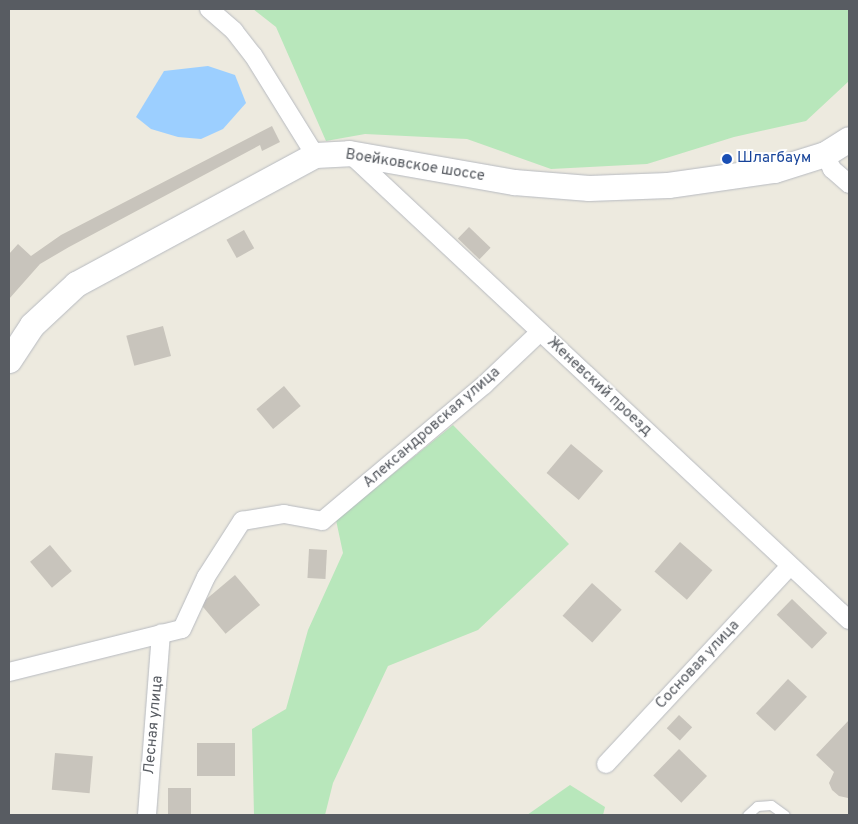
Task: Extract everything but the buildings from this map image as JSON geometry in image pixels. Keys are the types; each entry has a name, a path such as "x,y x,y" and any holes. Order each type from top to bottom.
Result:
{"street":[{"path":"209,9 234,32 253,55 315,155"},
{"name":"Воейковское шоссе","path":"9,360 32,324 76,284 315,155 349,153 514,182 589,188 668,185 774,170 825,154 849,139"},
{"name":"Женевский проезд","path":"349,153 849,620"},
{"path":"825,154 832,169 849,184"},
{"name":"Александровская улица","path":"161,634 182,629 206,577 242,522 284,514 322,521 484,386 540,332"},
{"name":"Сосновая улица","path":"606,764 790,566"},
{"path":"9,672 161,634"},
{"name":"Лесная улица","path":"147,815 161,634"}],"lane":[{"path":"747,815 756,806 771,805 785,815"}],"green space":[{"path":"253,9 849,9 849,81 806,121 734,137 647,164 551,169 467,139 365,134 326,141 276,27"},
{"path":"453,425 569,544 478,630 388,666 333,783 325,815 254,815 252,729 286,709 308,630 343,553 336,520"},
{"path":"570,785 605,807 603,815 527,815"}],"water":[{"path":"208,66 235,75 246,103 223,129 201,139 178,137 151,129 136,117 164,71"}],"place":[{"name":"Шлагбаум","path":"727,159"}]}
